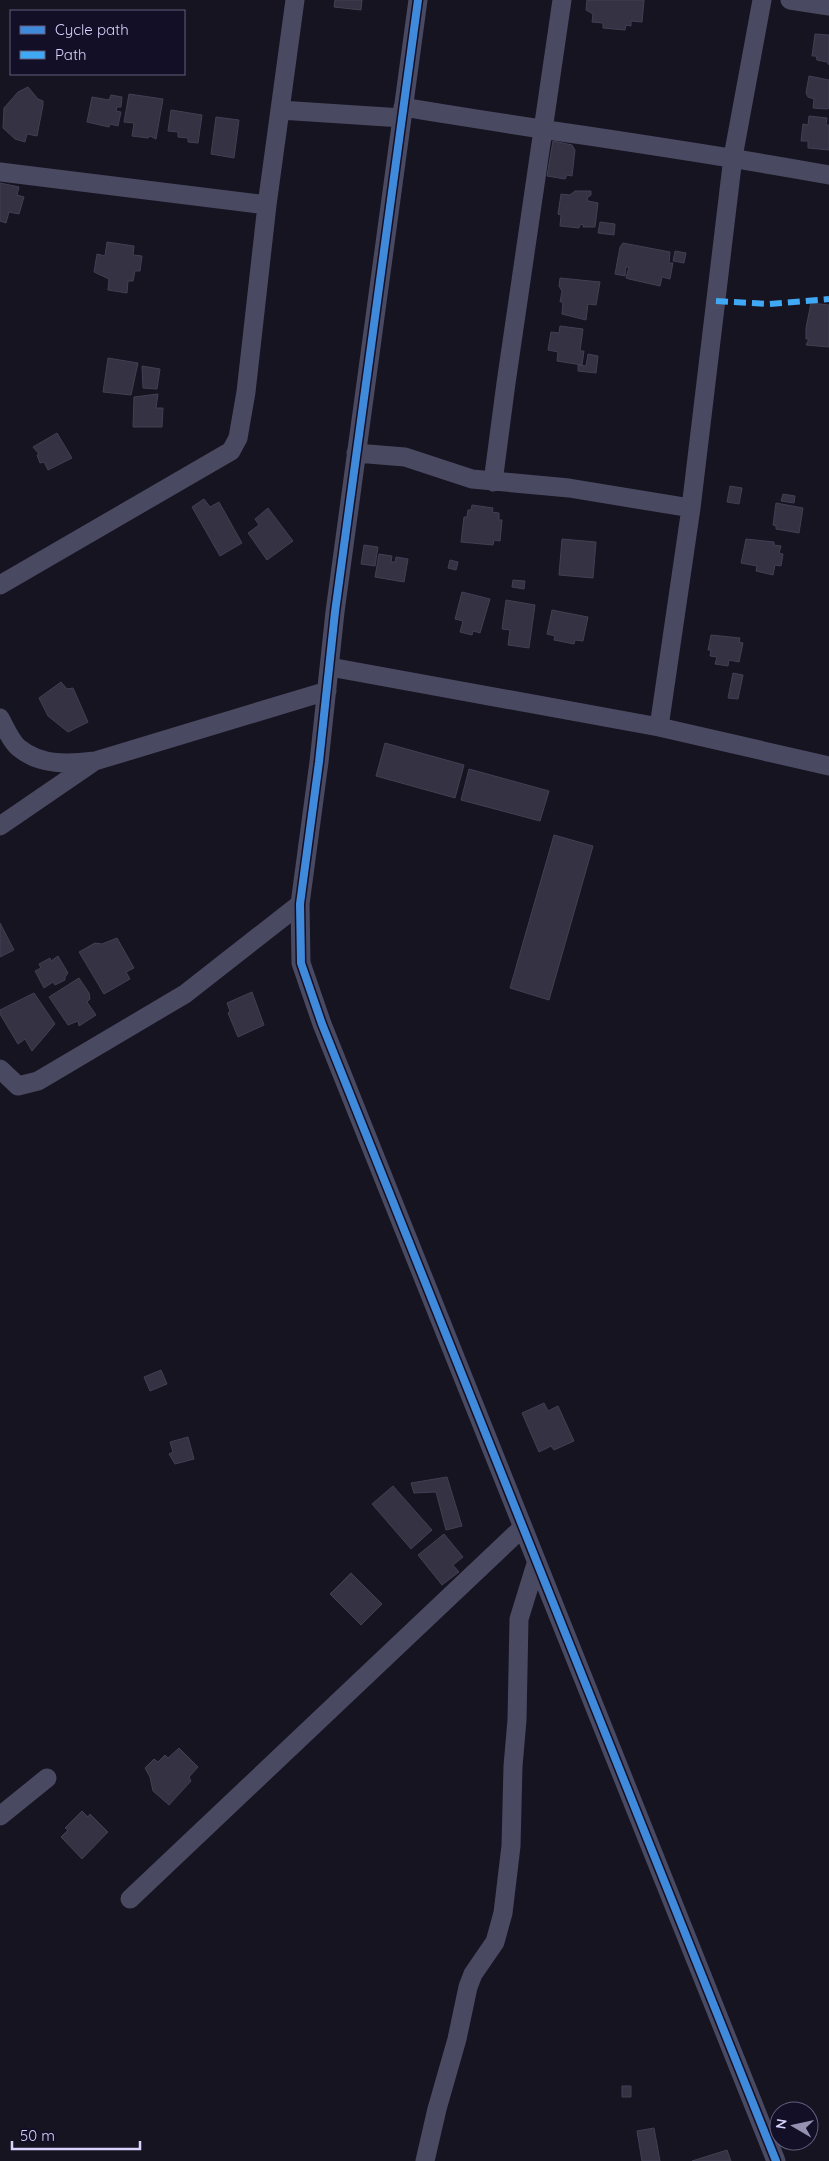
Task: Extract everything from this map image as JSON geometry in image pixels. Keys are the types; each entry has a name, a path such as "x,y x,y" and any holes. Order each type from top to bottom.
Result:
{"street":[{"path":"0,585 231,451 238,438 246,392 267,205 295,0"},
{"path":"418,0 356,453 300,904 301,963 322,1024 536,1564 776,2161"},
{"path":"493,482 562,0"},
{"path":"659,727 692,508 733,157 762,0"},
{"path":"790,0 829,6"},
{"path":"280,110 403,112 733,157 829,175"},
{"path":"0,172 267,205"},
{"path":"356,453 405,457 472,479 568,488 692,508"},
{"path":"330,667 659,727 829,766"},
{"path":"0,718 17,748 40,760 66,764 95,761 327,691"},
{"path":"0,826 95,761"},
{"path":"0,1069 18,1086 38,1081 185,994 300,904"},
{"path":"130,1899 522,1528"},
{"path":"425,2161 437,2109 457,2039 468,1987 473,1974 495,1942 503,1913 511,1846 512,1766 517,1720 518,1619 536,1564"},
{"path":"0,1816 47,1778"}],"building":[{"path":"335,0 362,0 361,10 334,7"},
{"path":"587,0 644,0 642,22 631,21 631,26 626,25 625,30 603,28 603,23 592,22 593,14 586,10"},
{"path":"815,34 829,35 829,65 827,62 817,60 816,56 812,56"},
{"path":"809,76 829,80 829,108 813,108 814,99 808,97 806,93"},
{"path":"28,87 38,99 43,101 43,105 37,136 27,134 25,142 15,139 3,128 4,108 18,92"},
{"path":"129,94 163,99 156,139 150,136 148,138 132,136 134,123 124,122"},
{"path":"111,95 122,97 121,107 117,107 116,111 121,112 118,126 110,124 109,127 87,122 92,97 109,100"},
{"path":"171,110 202,115 198,143 188,142 188,138 178,137 178,132 168,131"},
{"path":"809,116 827,118 826,125 829,125 829,150 808,148 808,141 801,141 803,124 808,125"},
{"path":"216,117 239,120 234,158 211,154"},
{"path":"553,141 572,145 575,150 572,176 567,175 565,179 547,176"},
{"path":"0,183 19,187 17,195 24,197 19,214 9,212 6,223 0,221"},
{"path":"575,191 591,191 591,195 587,198 588,201 598,203 595,227 583,227 583,224 579,228 560,226 561,215 558,214 561,194 570,195"},
{"path":"600,222 615,224 614,235 598,233"},
{"path":"107,242 134,246 133,255 142,256 140,271 135,271 133,281 128,281 127,293 108,290 109,279 94,272 97,254 105,256"},
{"path":"623,243 670,252 669,263 673,263 670,279 662,277 660,286 629,279 626,278 629,267 626,267 625,276 615,274 620,247"},
{"path":"675,251 686,253 684,263 673,261"},
{"path":"560,278 600,282 596,305 588,304 586,320 562,314 563,302 560,302 562,291 559,286"},
{"path":"811,303 829,305 829,347 806,345 809,339 806,339 806,328"},
{"path":"560,326 583,329 580,351 584,351 582,365 557,361 558,352 548,350 551,332 559,333"},
{"path":"588,354 598,356 596,373 578,371 578,365 586,366"},
{"path":"108,358 138,363 131,395 103,392"},
{"path":"142,366 160,369 157,389 143,388"},
{"path":"158,394 156,408 163,408 162,427 133,427 134,397"},
{"path":"57,433 72,458 48,470 44,462 40,463 37,455 39,454 33,447"},
{"path":"730,486 742,488 739,504 727,502"},
{"path":"783,494 795,496 794,503 781,501"},
{"path":"204,499 210,507 219,502 242,543 220,556 192,507"},
{"path":"776,503 803,508 799,533 776,529 776,526 773,525"},
{"path":"472,505 493,508 492,512 499,513 499,520 502,520 500,541 494,540 493,545 461,542 464,517 467,517 468,510 471,510"},
{"path":"268,508 293,541 267,560 248,533 259,525 255,519"},
{"path":"562,539 596,542 593,578 559,575"},
{"path":"746,539 774,542 774,545 781,546 779,553 783,554 781,566 775,565 773,575 756,571 757,566 741,563"},
{"path":"364,545 378,547 375,566 361,564"},
{"path":"379,554 392,556 391,562 395,562 396,557 408,559 404,582 375,577"},
{"path":"450,560 458,562 456,570 448,568"},
{"path":"513,580 525,581 524,589 512,587"},
{"path":"462,592 490,599 480,633 473,631 472,635 460,632 463,621 455,619"},
{"path":"506,600 535,605 529,648 508,645 510,630 502,629"},
{"path":"552,610 588,617 583,641 575,640 574,644 554,640 555,636 547,634"},
{"path":"711,635 740,638 739,642 743,643 739,662 729,660 728,666 715,664 717,657 710,656 711,650 708,650"},
{"path":"733,673 743,675 738,699 728,698"},
{"path":"61,682 67,689 73,688 88,722 68,732 48,716 39,698"},
{"path":"385,743 464,765 455,798 376,776"},
{"path":"469,769 549,791 540,821 461,800"},
{"path":"554,835 593,846 549,1000 510,988"},
{"path":"0,923 14,950 0,957"},
{"path":"117,938 134,968 126,972 130,979 104,994 79,952 95,943 102,944"},
{"path":"58,956 68,973 65,980 55,985 53,982 44,988 35,971 41,968 39,964 50,958 51,961"},
{"path":"79,978 89,993 90,999 87,1002 96,1015 79,1026 78,1021 68,1025 49,997"},
{"path":"252,992 264,1025 238,1037 228,1013 230,1011 227,1003"},
{"path":"34,993 55,1024 32,1051 25,1039 18,1044 0,1014 0,1010"},
{"path":"161,1370 167,1384 150,1391 144,1377"},
{"path":"544,1403 548,1411 558,1406 574,1441 554,1450 551,1446 539,1452 522,1413"},
{"path":"188,1437 194,1459 175,1464 169,1454 173,1452 170,1442"},
{"path":"447,1477 462,1526 446,1530 436,1492 414,1493 411,1483"},
{"path":"393,1486 432,1530 411,1549 372,1504"},
{"path":"444,1534 463,1557 453,1565 459,1572 442,1585 418,1555"},
{"path":"351,1573 382,1604 361,1625 330,1594"},
{"path":"179,1748 198,1767 189,1777 191,1781 169,1805 153,1791 150,1777 145,1768 154,1759 158,1762 165,1755 168,1758"},
{"path":"82,1811 88,1817 90,1814 108,1832 82,1859 61,1837 68,1830 65,1828"},
{"path":"622,2086 631,2086 631,2097 622,2097"},
{"path":"654,2128 660,2161 642,2161 637,2131"},
{"path":"727,2150 731,2161 692,2161"}],"marked path":[{"path":"716,301 769,304 829,299"}],"cycle path":[{"path":"418,0 335,612 319,762 300,904 301,963 322,1024 776,2161"}]}
